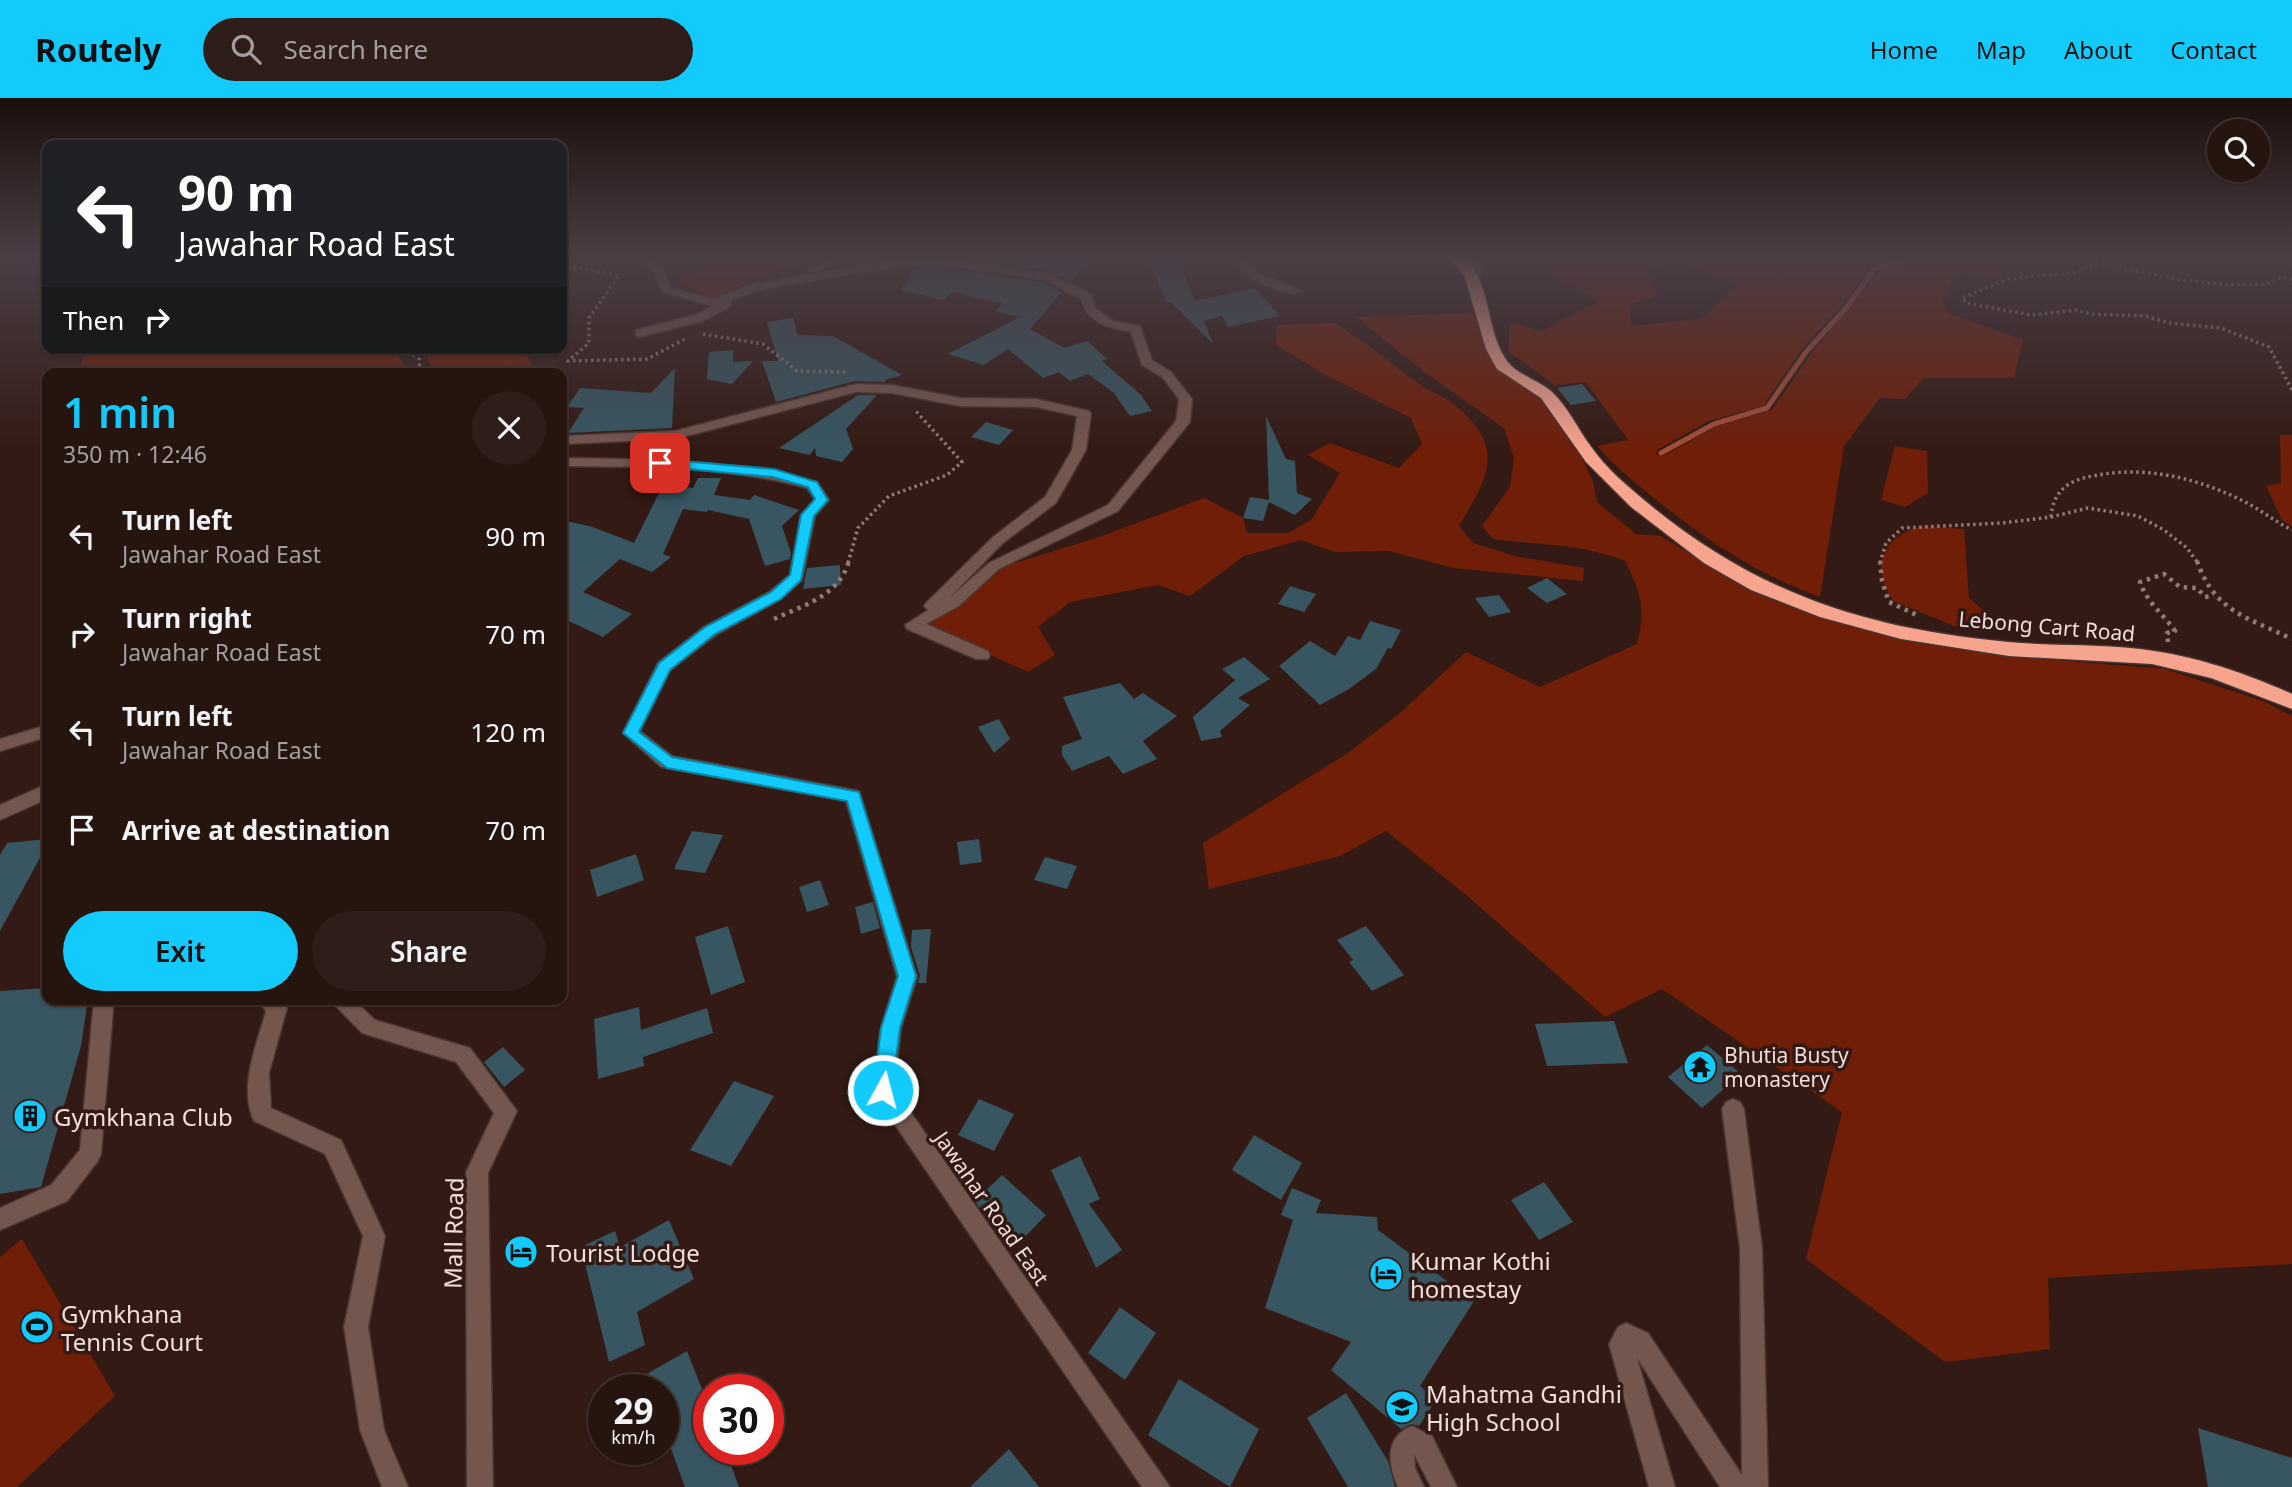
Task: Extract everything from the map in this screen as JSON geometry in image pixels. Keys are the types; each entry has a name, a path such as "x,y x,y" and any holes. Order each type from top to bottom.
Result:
{"highway":[{"name":"Lebong Cart Road","path":"1484,321 1489,342 1501,365 1526,379 1546,395 1590,458 1613,483 1727,569 1802,605 1889,629 2008,649 2171,660 2231,677 2292,702"}],"street":[{"path":"640,333 688,321"},
{"path":"913,625 954,602 994,566 1113,509 1182,422 1186,398 1167,375 1146,362 1136,329 1104,321"},
{"path":"567,440 675,435 856,387 892,389 960,402 1037,403 1084,414 1079,450 1051,500 998,540 913,625"},
{"name":"Jawahar Road East","path":"567,462 685,464 774,473 812,485 822,500 808,515 797,577 776,595 710,631 664,667 631,733 667,762 853,796 907,976 891,1028 883,1090 1157,1487"},
{"path":"913,625 982,655"},
{"path":"0,745 42,732"},
{"path":"0,813 42,792"},
{"path":"0,1219 59,1193 90,1154 103,1005"},
{"path":"274,1005 277,1008 259,1073 261,1114 332,1147 374,1236 356,1327 372,1430 395,1487"},
{"name":"Mall Road","path":"345,1005 369,1027 463,1055 506,1111 477,1172 480,1487"},
{"path":"1733,1109 1751,1248 1755,1487"},
{"path":"1662,1487 1621,1344 1626,1335 1640,1341 1735,1487"},
{"path":"1411,1487 1401,1468 1401,1453 1412,1438 1423,1445 1444,1487"}],"path":[{"path":"2162,321 2221,328 2269,347 2292,390"},
{"path":"412,354 419,359 420,368"},
{"path":"767,622 825,596 845,575 858,528 889,496 947,475 962,462 929,422 892,389"},
{"path":"2051,517 2054,495 2064,485 2097,474 2139,469 2163,473 2243,500 2292,530"},
{"path":"1920,617 1889,602 1880,580 1882,549 1890,535 1902,528 1926,525 1959,526 2051,517 2098,508 2149,521 2187,548 2196,558 2205,584 2214,596 2232,610 2292,639"},
{"path":"2171,660 2167,633 2175,631 2162,611 2154,609 2143,593 2140,582 2164,575 2179,587 2197,588 2205,597 2214,596"}],"shaded area":[{"path":"1361,321 1479,321 1497,367 1544,398 1568,429 1593,481 1597,502 1636,534 1661,536 1722,573 1890,636 2017,657 2165,669 2263,701 2292,716 2292,1264 2048,1278 2050,1349 1945,1362 1806,1259 1842,1112 1662,989 1605,1017 1464,893 1386,831 1340,856 1209,889 1203,843 1348,753 1400,713 1466,652 1540,687 1637,644 1641,621 1640,601 1625,561 1576,548 1493,539 1482,526 1510,487 1514,458 1504,428 1427,374"},
{"path":"1561,321 1631,321 1632,326 1684,321 1828,321 1801,350 1763,406 1709,421 1657,450 1656,454 1663,456 1717,426 1772,410 1838,321 1970,321 2023,340 2014,378 1924,378 1905,399 1880,398 1844,446 1820,597 1777,579 1701,534 1621,470 1597,446 1628,440 1586,382 1555,385 1509,352 1509,322 1542,331"},
{"path":"1335,323 1422,386 1455,405 1482,435 1487,449 1484,478 1459,526 1473,543 1515,556 1584,568 1583,581 1454,568 1389,551 1334,552 1301,540 1244,556 1190,596 1158,585 1070,602 1038,627 1055,655 1028,672 924,625 999,568 1099,537 1204,498 1243,518 1247,533 1289,533 1312,519 1340,473 1308,455 1330,443 1399,468 1422,444 1411,418 1326,375 1276,345 1277,325"},
{"path":"85,354 393,354 398,356 406,368 80,368"},
{"path":"426,354 526,354 533,368 432,368"},
{"path":"2280,435 2292,435 2292,527 2282,520 2266,486 2281,483"},
{"path":"1895,446 1927,451 1928,493 1905,507 1881,500"},
{"path":"1926,526 1964,529 1969,598 2008,631 1964,630 1893,601 1883,580 1886,550 1898,536"},
{"name":"Gymkhana Tennis Court","path":"22,1239 115,1396 17,1487 0,1487 0,1257"}],"building":[{"path":"794,321 798,335 833,336 902,375 884,380 886,382 855,381 776,402 762,361 778,361 767,322"},
{"path":"1013,321 1037,321 1030,329 1064,348 1087,341 1107,359 1102,361 1140,394 1152,411 1130,416 1114,393 1088,374 1070,381 1059,372 1043,378 1008,349 984,365 948,354"},
{"path":"1190,321 1205,321 1213,344"},
{"path":"1225,321 1257,321 1228,327"},
{"path":"733,350 733,362 753,361 732,384 707,379 709,352"},
{"path":"675,368 672,428 568,433 584,408 567,407 580,388 651,393"},
{"path":"1582,384 1596,401 1571,405 1557,388"},
{"path":"858,395 877,395 846,429 853,449 842,462 816,456 815,448 810,455 779,448"},
{"path":"1266,416 1286,459 1295,461 1297,493 1312,499 1295,515 1269,502 1263,521 1243,518 1250,497 1269,500"},
{"path":"986,422 1013,430 999,445 971,437"},
{"path":"698,478 721,478 714,495 750,500 754,495 799,510 782,526 791,553 790,559 765,566 749,519 708,510 683,509 663,554 671,557 652,572 620,559 583,592 632,614 603,637 567,620 567,521 593,527 634,543 663,485 693,488"},
{"path":"840,565 841,585 803,589 807,568"},
{"path":"1547,578 1567,594 1547,603 1527,588"},
{"path":"1290,586 1316,594 1304,612 1278,604"},
{"path":"1499,595 1511,612 1489,617 1475,598"},
{"path":"1370,621 1401,630 1391,649 1388,648 1376,669 1349,689 1320,705 1279,666 1310,641 1335,656 1348,636 1360,640"},
{"path":"1244,657 1270,679 1238,698 1250,705 1220,731 1222,737 1201,741 1193,717 1235,680 1222,669"},
{"path":"1120,683 1134,699 1143,693 1177,716 1143,741 1157,759 1123,774 1109,756 1072,771 1062,755 1062,746 1082,739 1063,697"},
{"path":"999,719 1010,739 994,753 978,727"},
{"path":"692,831 723,835 705,873 674,869"},
{"path":"979,839 982,862 960,865 957,842"},
{"path":"42,840 42,854 0,931 0,855 7,843"},
{"path":"636,854 644,880 597,897 590,870"},
{"path":"1045,857 1077,866 1067,889 1034,880"},
{"path":"820,880 829,905 807,912 799,887"},
{"path":"873,902 880,928 861,934 855,907"},
{"path":"728,926 745,982 711,995 695,937"},
{"path":"1366,926 1404,975 1372,991 1349,962 1353,960 1337,940"},
{"path":"931,929 926,983 918,983 920,976 911,947 912,930"},
{"name":"Gymkhana Club","path":"42,988 42,1005 87,1005 81,1046 41,1187 0,1194 0,991"},
{"path":"639,1007 641,1030 707,1008 713,1033 643,1057 644,1066 598,1079 594,1019"},
{"path":"1614,1021 1628,1063 1547,1066 1535,1024"},
{"path":"1707,1045 1741,1074 1702,1108 1668,1077"},
{"path":"503,1047 525,1070 504,1087 484,1062"},
{"path":"734,1081 774,1096 731,1166 690,1150"},
{"path":"979,1099 1014,1114 994,1151 958,1135"},
{"path":"1254,1135 1302,1163 1281,1200 1232,1170"},
{"path":"1080,1156 1100,1199 1089,1204 1122,1250 1096,1268 1051,1170"},
{"path":"1002,1175 1046,1215 1016,1246 989,1221 975,1201"},
{"path":"1544,1182 1573,1222 1539,1240 1511,1200"},
{"path":"1292,1188 1321,1200 1316,1213 1377,1217 1378,1230 1474,1301 1420,1386 1436,1400 1419,1426 1411,1424 1401,1429 1331,1370 1351,1342 1265,1308 1293,1220 1281,1215"},
{"path":"669,1220 694,1279 637,1312 645,1345 609,1362 581,1247 615,1231 620,1247"},
{"path":"1120,1307 1156,1333 1125,1380 1088,1353"},
{"path":"687,1351 696,1374 693,1374 693,1465 731,1465 739,1487 685,1487 677,1465 679,1374 647,1374"},
{"path":"1179,1379 1259,1429 1230,1487 1148,1435"},
{"path":"1346,1393 1388,1461 1395,1487 1348,1487 1307,1418"},
{"path":"2198,1428 2292,1458 2292,1487 2208,1487"},
{"path":"1009,1449 1039,1487 970,1487"}],"waterway":[{"path":"1661,453 1714,424 1767,408 1806,352 1834,321"}],"place":[{"name":"Bhutia Busty monastery","path":"1700,1067"},
{"name":"Gymkhana Club","path":"30,1116"},
{"name":"Tourist Lodge","path":"521,1252"},
{"name":"Kumar Kothi homestay","path":"1386,1274"},
{"name":"Gymkhana Tennis Court","path":"37,1327"},
{"name":"Mahatma Gandhi High School","path":"1402,1407"}],"route":[{"path":"660,463 774,473 812,485 822,500 808,515 797,577 776,595 710,631 664,667 631,733 667,762 853,796 907,976 891,1028 883,1090"}]}
